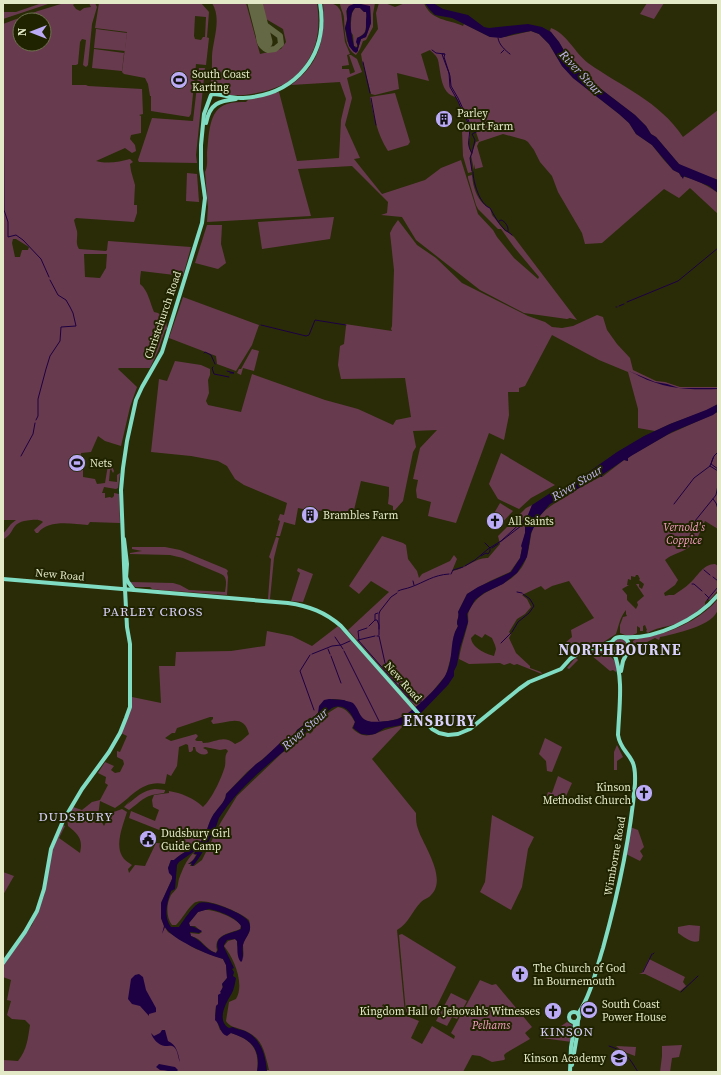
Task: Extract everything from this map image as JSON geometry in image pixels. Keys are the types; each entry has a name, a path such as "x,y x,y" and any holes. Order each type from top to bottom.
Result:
{"main road":[{"path":"203,131 207,116 214,105 220,101 268,93 293,81 306,68 316,51 320,37 322,21 320,3"},
{"name":"Christchurch Road","path":"3,963 25,932 36,912 44,889 51,849 64,821 82,789 109,752 126,718 130,706 130,644 125,599 128,590 122,529 121,490 123,468 134,407 142,387 162,352 204,218 205,198 201,157 204,114 210,98 212,100 216,98"},
{"path":"216,98 243,98"},
{"name":"Christchurch Road","path":"203,131 206,113 216,98"},
{"name":"Christchurch Road","path":"122,529 126,547 126,577 128,590"},
{"path":"126,577 128,582 128,590"},
{"name":"New Road","path":"3,579 198,596 227,596 303,605 316,609 327,615 341,626 432,729 439,733 448,735 458,734 470,729 529,682 561,670 575,656 612,642"},
{"path":"614,653 611,647 612,642 615,639 622,637 637,637 664,630 688,620 705,608 718,595"},
{"path":"622,637 629,644"},
{"path":"591,649 605,649 620,655 627,652 629,644 637,637"},
{"name":"Wimborne Road","path":"620,675 623,661 627,652"},
{"name":"Wimborne Road","path":"578,1014 583,1007 594,976 616,902 626,854 633,809 635,784 634,768 632,761 620,743 618,735 620,675 618,661 614,653"},
{"path":"570,1070 576,1040 576,1021 579,1018 578,1014 574,1012 570,1015 570,1020 576,1021"}],"green space":[{"path":"42,3 51,3 24,12 16,12"},
{"path":"64,3 75,3 73,5 80,11 84,8 91,7 89,3 95,3 97,7 92,24 88,65 86,67 83,65 86,40 82,39 80,42 78,64 72,65 72,85 142,89 143,114 139,115 141,116 141,133 131,135 130,139 135,145 136,151 132,153 125,148 96,161 113,162 130,159 133,162 130,164 135,185 134,205 137,205 137,213 134,222 76,218 74,220 77,231 77,245 79,249 106,251 108,241 191,247 183,276 141,271 140,284 147,293 154,312 166,319 167,329 165,330 150,368 118,369 137,387 130,407 121,446 105,441 98,436 91,452 81,453 81,461 83,461 83,477 95,479 97,484 105,483 108,465 111,464 114,471 113,473 111,469 110,470 109,481 117,482 117,475 120,473 118,488 104,487 102,493 105,493 105,498 112,498 114,493 119,494 120,523 90,522 88,525 61,523 48,526 36,533 34,530 43,522 31,520 24,521 16,525 11,533 4,539 3,534 16,520 3,520 3,24 12,21 12,52 52,52 52,12 35,12","holes":["13,239 16,239 29,247 28,250 22,250 20,257 15,257 12,243","84,254 107,254 106,268 100,278 85,277"]},
{"path":"99,3 201,3 209,12 206,37 209,38 206,65 196,64 191,114 189,117 151,111 151,96 145,78 124,74 122,72 127,32 95,28","holes":["195,16 206,17 205,37 201,40 195,39"]},
{"path":"212,3 246,3 260,54 281,49 286,42 283,29 266,19 262,3 317,3 318,34 311,55 298,74 279,87 245,95 223,94 215,89 211,82 212,56 217,22 215,9"},
{"path":"323,3 334,4 341,12 345,42 350,54 347,55 349,65 342,66 342,69 349,69 350,74 355,72 349,55 351,55 357,59 362,72 347,78 352,98 345,125 360,158 354,159 382,194 425,180 441,168 461,160 478,214 493,230 514,258 538,279 539,277 501,229 498,229 478,209 468,178 468,176 472,175 475,190 479,199 490,208 492,215 505,231 514,237 577,320 524,313 480,290 416,240 402,217 381,215 387,213 388,202 352,166 298,169 311,216 207,222 208,207 205,172 207,165 208,139 213,117 221,107 227,104 246,102 248,100 279,92 297,161 339,158 341,120 346,99 340,82 291,85 309,68 319,49 322,39"},
{"path":"340,3 375,3 373,27 366,40 363,41 356,55 347,44 345,34 344,17","holes":["361,4 364,6 370,6 371,23 366,37 361,39 358,49 354,52 347,41 345,28 347,19 346,11 349,6"]},
{"path":"379,3 385,3 395,7 405,3 424,3 431,13 440,19 463,26 464,24 490,37 505,37 531,31 539,34 549,44 562,66 573,78 629,123 636,134 652,145 673,170 679,173 681,177 689,178 706,185 718,193 718,214 690,188 679,198 664,189 602,243 585,244 582,233 558,192 552,176 540,162 528,142 525,140 503,134 479,142 477,146 483,167 475,169 474,164 474,170 471,155 476,142 479,141 476,132 467,121 456,97 447,92 444,87 437,59 430,50 421,54 429,81 397,73 399,89 375,95 371,94 361,54 378,29 376,13"},
{"path":"647,3 664,3 654,19 640,14"},
{"path":"355,8 360,8 366,12 366,30 364,34 357,38 357,47 354,46 353,35 350,31 352,13"},
{"path":"3,12 12,12 12,16 3,19"},
{"path":"551,28 562,35 588,63 651,104 673,124 683,137 718,110 718,180 687,169 679,164 635,115 580,73 550,31"},
{"path":"96,29 127,33 125,51 94,48"},
{"path":"94,49 124,53 122,71 92,68"},
{"path":"199,68 205,68 196,155 197,163 139,162 138,160 152,118 193,121"},
{"path":"395,93 410,142 408,145 388,151 379,131 370,97"},
{"path":"469,128 470,136 468,143 471,153 470,158 472,172 468,173 463,156 462,130"},
{"path":"187,173 197,174 199,202 186,201"},
{"path":"334,217 330,239 262,249 258,222"},
{"path":"398,220 417,245 436,258 462,283 528,316 545,322 552,327 562,328 573,326 597,315 603,317 607,330 630,358 633,370 656,381 665,382 680,387 718,387 718,404 708,410 655,431 638,428 638,409 628,372 599,360 552,335 525,386 519,388 519,392 508,392 509,415 504,440 489,433 456,523 428,516 431,502 417,498 416,490 418,480 413,479 420,448 437,430 413,431 416,447 413,452 403,501 395,510 393,510 393,506 388,504 389,487 361,481 353,514 298,508 295,525 284,522 280,536 276,536 280,521 278,520 280,514 284,515 287,503 244,485 235,479 227,466 218,461 191,456 151,452 159,379 167,381 175,361 201,365 210,369 208,380 209,393 206,401 208,405 241,412 252,374 325,400 358,409 393,425 396,420 411,417 405,378 341,379 338,365 340,346 344,344 345,324 392,331 394,270 390,233"},
{"path":"207,225 222,225 221,244 226,263 218,269 195,263"},
{"path":"183,297 259,325 252,345 236,371 217,364 216,356 169,338"},
{"path":"252,349 259,351 254,371 243,368 241,375 237,373 239,369 241,369"},
{"name":"Vernold's Coppice","path":"718,412 718,529 705,521 698,536 688,548 670,556 665,560 678,580 675,585 664,593 665,596 674,595 684,588 707,566 715,564 718,566 718,590 710,600 708,599 705,602 705,605 681,622 648,633 645,625 643,626 643,631 640,631 640,628 637,626 637,633 630,636 620,633 620,625 623,617 627,616 626,610 621,618 616,634 602,643 584,646 572,653 565,643 572,637 571,630 594,618 569,581 552,586 545,590 541,586 522,595 527,599 531,607 525,614 517,619 509,632 511,634 509,638 516,653 530,666 530,668 541,672 542,674 517,664 469,664 459,659 468,623 470,608 485,593 505,583 522,567 527,556 534,527 542,514 552,505 574,491 602,477 624,460 628,461 628,458 632,455 667,435","holes":["638,575 639,580 644,584 642,589 639,587 639,584 636,584 644,596 637,602 638,605 636,609 627,600 627,595 622,589 629,585 627,585 628,579 631,580 631,576 635,577","475,634 482,638 485,634 492,638 496,649 494,656 483,652 474,645 471,638"]},
{"path":"501,453 555,485 531,498 519,509 498,499 489,484"},
{"path":"500,503 513,511 497,528 489,522"},
{"path":"532,505 525,526 520,558 510,572 467,594 458,612 458,626 455,632 452,653 446,675 432,692 416,707 348,630 389,592 371,581 359,594 349,586 382,536 406,545 408,559 417,571 419,578 422,574 450,561 454,555 457,559 452,571 479,559 488,558 500,544 498,536 526,508"},
{"path":"276,537 279,538 274,558 270,599 268,599 271,559 269,557"},
{"path":"132,547 165,547 180,550 226,569 228,571 227,595 161,590 152,589 150,587 135,587 130,582 173,583 189,590 225,592 226,582 223,575 183,558 170,555 130,554 142,551 132,549"},
{"path":"298,568 313,574 303,602 291,601 300,573 297,571"},
{"path":"718,599 718,608 715,615 702,625 660,637 659,640 655,638 647,642 646,647 636,651 633,647 633,641 636,639 657,635 692,621 706,611"},
{"path":"338,626 413,709 397,719 381,722 369,722 360,715 355,706 352,704 341,700 329,699 316,715 297,730 295,734 281,742 247,772 226,794 223,803 212,817 202,840 174,860 171,860 168,868 172,879 161,903 161,918 168,932 196,949 223,959 226,965 227,978 222,984 222,991 218,1005 216,1006 215,1016 220,1030 244,1038 254,1048 258,1062 257,1072 3,1072 3,1060 18,1061 21,1057 27,1044 30,1025 25,1020 12,1019 7,1015 11,1001 7,1000 11,980 3,977 3,966 32,925 44,896 52,851 63,825 65,826 59,838 80,853 81,844 79,838 68,826 67,817 73,807 82,810 92,802 100,800 108,785 105,783 106,777 98,773 105,762 114,766 111,770 115,773 120,772 124,764 123,760 117,757 117,751 120,752 127,736 121,733 132,706 132,697 161,703 159,666 175,666 176,652 231,651 265,646 267,631 292,636 312,646","holes":["213,717 211,721 213,724 239,721 247,728 249,734 235,744 231,741 223,739 203,743 202,741 195,740 198,736 196,734 171,741 165,738 172,733 175,733 177,728","186,744 188,745 189,752 193,750 193,747 195,747 196,751 202,754 208,753 207,750 203,748 205,747 220,750 226,749 228,751 225,766 219,782 210,799 203,807 187,796 169,791 169,793 154,795 152,800 153,807 159,810 155,821 131,811 129,818 182,839 171,844 156,843 145,866 135,865 129,873 128,869 132,865 123,857 119,846 120,834 127,812 122,809 111,813 104,826 98,816 100,801 115,808 143,787 157,783 165,784 167,774 171,776 177,766 179,747"]},
{"path":"617,639 623,639 627,643 627,649 623,653 617,653 613,649 613,643"},
{"path":"595,650 605,651 616,662 616,672 613,670 610,671 591,655 589,657 578,656 576,658 578,660 569,669 567,668 577,656"},
{"name":"Pelhams","path":"338,707 348,712 355,722 352,728 360,734 372,735 387,729 404,725 372,759 416,813 417,827 436,871 436,888 429,897 421,902 405,924 397,930 405,1014 383,1004 382,1006 419,1021 411,1038 422,1044 432,1026 454,1039 455,1036 451,1033 480,980 492,985 496,984 532,1027 525,1033 530,1039 506,1053 504,1055 504,1060 492,1062 480,1056 472,1055 463,1072 267,1072 267,1070 269,1070 261,1044 258,1040 253,1035 230,1025 226,1021 229,1002 236,999 238,993 239,979 235,964 224,946 228,941 235,939 243,958 243,945 250,928 249,920 222,906 199,901 192,905 176,925 172,925 170,922 167,910 168,902 171,895 177,888 185,865 194,852 193,854 196,855 188,864 191,864 190,866 194,866 202,860 221,822 237,796 282,753 308,732 310,734 319,720"},
{"path":"545,738 562,747 552,772 547,771 546,761 539,754"},
{"path":"617,745 623,757 617,761 617,770 614,770 614,752"},
{"path":"558,776 572,783 562,805 546,798 548,792 552,793"},
{"path":"155,789 165,791 164,793 144,798 129,810 124,807 136,797"},
{"path":"492,815 534,837 528,849 522,887 511,910 480,892 485,882"},
{"path":"630,827 638,830 644,847 640,851 643,856 640,861 626,854"},
{"path":"3,872 14,876 3,895"},
{"path":"204,910 224,914 234,919 241,925 240,929 220,937 216,953 198,939 191,936 190,933 199,934 202,932 195,926 190,926 189,923 198,912"},
{"path":"689,925 700,926 699,941 691,941 678,933 678,927"},
{"path":"402,934 456,967 433,1014 430,1011 416,1006 412,1015 406,1012 399,935"},
{"path":"649,959 685,977 683,982 686,986 680,991 645,974 639,974 642,973"},
{"path":"451,993 467,1001 457,1019 452,1017 447,1026 436,1021"},
{"path":"567,1022 574,1026 572,1042 542,1038 541,1036 549,1034"},
{"path":"682,1045 679,1057 672,1058 670,1072 660,1072 662,1046"},
{"path":"616,1046 636,1047 635,1056 622,1051"}],"water":[{"path":"356,3 370,6 371,23 366,37 361,39 358,51 356,53 349,46 345,28 347,21 347,9 349,6","holes":["355,8 360,8 366,12 366,30 363,35 357,38 356,42 358,46 356,48 352,37 351,16"]},
{"path":"425,3 433,3 443,9 468,15 484,27 489,28 528,24 542,27 551,32 580,73 635,115 679,164 718,180 718,193 709,186 684,176 683,179 679,173 673,170 652,145 636,134 629,123 573,78 562,66 549,44 539,34 531,31 501,38 490,37 452,18 435,15"},
{"path":"629,371 655,382 679,388 658,384"},
{"path":"680,388 718,388 718,389 697,389"},
{"name":"River Stour","path":"718,404 718,411 713,415 672,432 631,456 628,458 628,461 624,460 602,475 602,477 599,476 573,493 572,492 550,504 539,517 531,533 527,557 517,573 503,584 484,593 475,600 467,614 468,622 460,648 457,665 454,671 454,676 448,685 422,712 407,724 385,728 375,734 369,735 361,734 353,728 355,722 346,709 340,707 332,708 317,720 235,797 219,818 206,847 193,866 191,865 192,863 188,864 193,861 197,854 194,854 196,850 179,862 177,865 175,889 171,891 166,909 167,918 171,927 179,927 194,907 199,903 204,902 233,911 246,918 249,922 250,929 243,945 243,957 241,962 238,955 237,941 235,939 227,940 224,945 234,968 232,969 234,972 233,976 236,978 232,993 223,1011 223,1021 229,1028 233,1027 250,1034 259,1043 264,1054 267,1072 257,1072 258,1057 250,1042 231,1033 227,1036 224,1035 215,1020 218,995 221,993 220,992 223,987 222,984 227,978 226,965 223,959 200,951 183,942 169,932 165,927 162,934 164,926 161,918 161,903 172,879 168,868 171,860 174,860 202,840 212,817 223,803 226,794 256,764 281,742 295,734 297,730 318,713 319,706 324,700 344,700 352,702 365,720 374,722 398,719 410,712 437,687 448,671 453,637 458,626 458,612 467,594 478,587 511,572 520,558 521,546 525,533 525,522 532,505 552,492 558,492 572,482 576,481 617,452 644,436","holes":["209,909 231,917 241,926 241,929 224,935 218,941 218,950 216,953 209,950 191,936 190,932 199,933 202,931 190,926 189,923 198,912"]},
{"path":"139,974 143,977 146,990 156,1008 156,1012 149,1014 149,1016 140,1006 132,1004 128,999 131,979 135,975"},
{"path":"162,1030 165,1030 168,1041 175,1047 178,1052 180,1062 174,1047 160,1044 151,1033 154,1036"},
{"path":"159,1064 175,1067 178,1070 176,1072 160,1070 156,1067"}],"waterway":[{"path":"498,38 501,45 510,54"},
{"path":"432,50 436,53 445,54 444,57 450,76 451,86 469,124"},
{"path":"501,53 504,50"},
{"path":"444,54 442,54 449,73 450,87 469,124"},
{"path":"3,56 4,210 8,222 8,237 16,235 23,240 41,259 49,277"},
{"path":"363,62 370,93"},
{"path":"371,98 376,125"},
{"path":"472,153 475,140 472,134 478,131 477,129 470,127 469,147 472,153 470,158 472,171"},
{"path":"473,172 474,181 483,203 490,208 502,227 512,235"},
{"path":"499,221 501,220 505,223 508,231"},
{"path":"627,302 678,281 718,248"},
{"path":"36,420 38,416 38,399 46,369 50,356 60,341 61,327 76,326 70,307 66,300 58,295 50,280"},
{"path":"619,306 624,304"},
{"path":"261,325 306,336 309,335 315,320 346,325"},
{"path":"204,353 205,352 211,355 215,364"},
{"path":"213,367 214,374 229,377"},
{"path":"227,371 234,373 230,373"},
{"path":"21,456 33,434 35,423"},
{"path":"674,504 694,478 710,466 714,456 718,452"},
{"path":"713,458 711,464 718,469"},
{"path":"710,466 718,471"},
{"path":"695,521 716,495 718,485"},
{"path":"713,499 718,509"},
{"path":"465,566 501,541 524,520 525,517"},
{"path":"500,542 521,526 524,521"},
{"path":"485,543 490,548"},
{"path":"492,548 498,544"},
{"path":"481,556 486,553 488,554 490,549"},
{"path":"451,574 453,570 463,567"},
{"path":"704,570 710,575"},
{"path":"398,591 434,577 449,574"},
{"path":"713,577 718,581"},
{"path":"413,581 414,585"},
{"path":"692,584 702,591"},
{"path":"707,600 718,587"},
{"path":"517,592 522,593"},
{"path":"379,629 380,611 391,597 397,593"},
{"path":"512,632 518,622 529,613 534,606 530,599 523,594"},
{"path":"705,594 709,598"},
{"path":"375,620 375,614 378,613"},
{"path":"369,626 377,620 379,625 379,635"},
{"path":"359,640 358,631 367,628"},
{"path":"501,643 511,633"},
{"path":"358,640 375,636"},
{"path":"377,636 379,636 385,663 409,697 414,701 421,701"},
{"path":"335,637 343,649"},
{"path":"358,640 409,698 415,703 421,702"},
{"path":"312,654 350,641"},
{"path":"328,649 330,654"},
{"path":"344,651 379,721"},
{"name":"River Stour","path":"310,655 300,671 314,710"},
{"path":"331,656 341,683"},
{"path":"643,972 652,954"},
{"path":"681,992 698,976"},
{"path":"609,1046 624,1053 638,1072"}],"taxiway":[{"path":"259,18 261,22 280,36 281,44 275,49 268,50 261,45 259,38 260,21"}],"runway":[{"path":"255,3 265,42"}],"place":[{"name":"South Coast Karting","path":"179,80"},
{"name":"Parley Court Farm","path":"444,119"},
{"name":"Nets","path":"77,463"},
{"name":"Brambles Farm","path":"310,515"},
{"name":"All Saints","path":"495,521"},
{"name":"Kinson Methodist Church","path":"644,793"},
{"name":"Dudsbury Girl Guide Camp","path":"148,839"},
{"name":"The Church of God In Bournemouth","path":"520,974"},
{"name":"South Coast Power House","path":"589,1010"},
{"name":"Kingdom Hall of Jehovah's Witnesses","path":"553,1011"},
{"name":"Kinson Academy","path":"619,1058"}],"district":[{"name":"PARLEY CROSS","path":"153,611"},
{"name":"NORTHBOURNE","path":"620,649"},
{"name":"ENSBURY","path":"440,720"},
{"name":"DUDSBURY","path":"76,816"},
{"name":"KINSON","path":"567,1031"}]}
